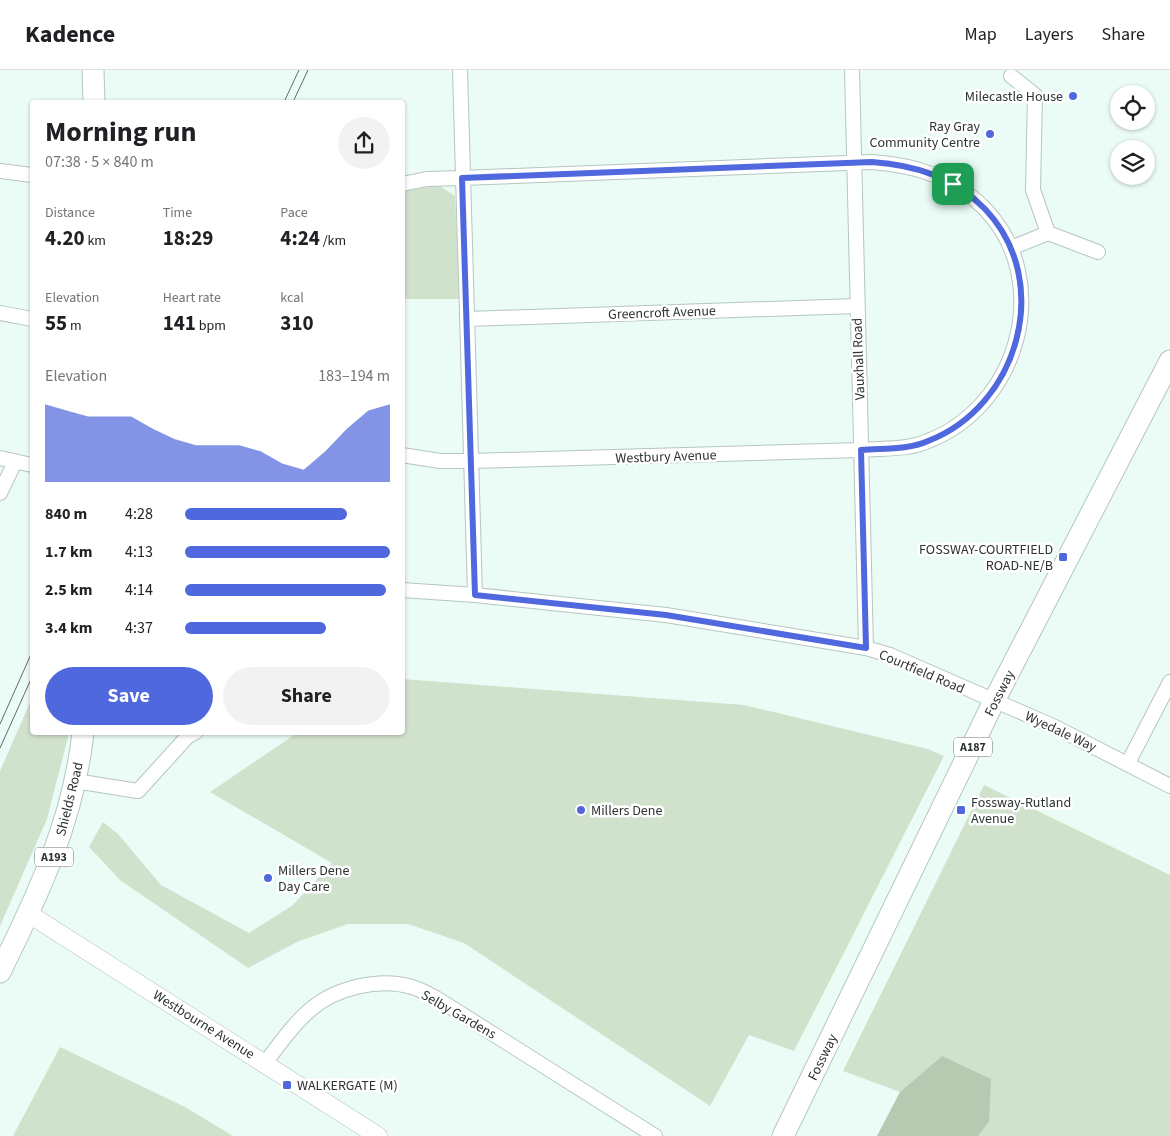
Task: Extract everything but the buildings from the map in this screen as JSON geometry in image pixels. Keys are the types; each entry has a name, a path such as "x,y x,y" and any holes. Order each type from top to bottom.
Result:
{"main road":[{"path":"93,70 94,100"},
{"name":"Fossway","path":"783,1136 994,701 1170,363"},
{"name":"Shields Road","path":"0,972 29,914 53,858 75,780 82,735"}],"street":[{"path":"460,70 475,595"},
{"name":"Vauxhall Road","path":"852,70 856,306 866,648"},
{"path":"1011,76 1035,95 1033,190 1048,233"},
{"name":"Westbury Avenue","path":"405,183 426,179 853,163 899,164 937,175 972,197 986,209 1011,248 1018,264 1021,288 1021,321 1016,346 1006,371 993,392 973,414 929,441 910,446 861,450 470,461 433,460 405,455"},
{"path":"0,170 30,175"},
{"path":"1011,248 1048,233 1098,252"},
{"name":"Greencroft Avenue","path":"467,319 856,306"},
{"path":"0,313 30,319"},
{"path":"0,458 30,465"},
{"path":"0,493 16,462"},
{"name":"Courtfield Road","path":"405,590 475,595 666,615 866,648 890,655 994,701"},
{"path":"1128,763 1170,682"},
{"name":"Wyedale Way","path":"994,701 1128,763 1170,786"},
{"path":"75,780 138,791 190,735"},
{"name":"Westbourne Avenue","path":"29,914 378,1136"},
{"name":"Selby Gardens","path":"265,1063 310,1009 340,990 389,984 410,986 436,998 655,1136"}],"green space":[{"path":"440,186 455,196 460,299 405,299 405,191"},
{"path":"405,679 744,705 928,749 944,756 794,1051 749,1035 710,1106 464,943 408,924 348,924 299,941 248,968 120,880 89,847 103,822 118,834 161,885 249,933 293,905 332,863 210,792 294,735 405,735"},
{"path":"30,703 30,735 68,735 47,819 0,926 0,771"},
{"path":"984,785 1170,875 1170,1136 978,1136 989,1122 942,1056 900,1092 843,1071"},
{"path":"60,1047 185,1107 233,1136 13,1136"},
{"path":"942,1056 991,1079 989,1122 978,1136 877,1136 900,1092"}],"tram line":[{"path":"285,100 299,70"},
{"path":"294,100 308,70"},
{"path":"0,724 30,656"},
{"path":"0,748 30,681"}],"place":[{"name":"Milecastle House","path":"1073,96"},
{"name":"Ray Gray Community Centre","path":"990,134"},
{"name":"FOSSWAY-COURTFIELD ROAD-NE/B","path":"1063,557"},
{"name":"Millers Dene","path":"581,810"},
{"name":"Fossway-Rutland Avenue","path":"961,810"},
{"name":"Millers Dene Day Care","path":"268,878"},
{"name":"WALKERGATE (M)","path":"287,1085"}],"route":[{"path":"872,162 899,164 918,168 937,175 953,184 986,209 999,226 1011,248 1018,264 1021,288 1021,321 1016,346 1006,371 993,392 973,414 929,441 910,446 861,450 866,648 666,615 475,595 462,178 872,162"}]}
